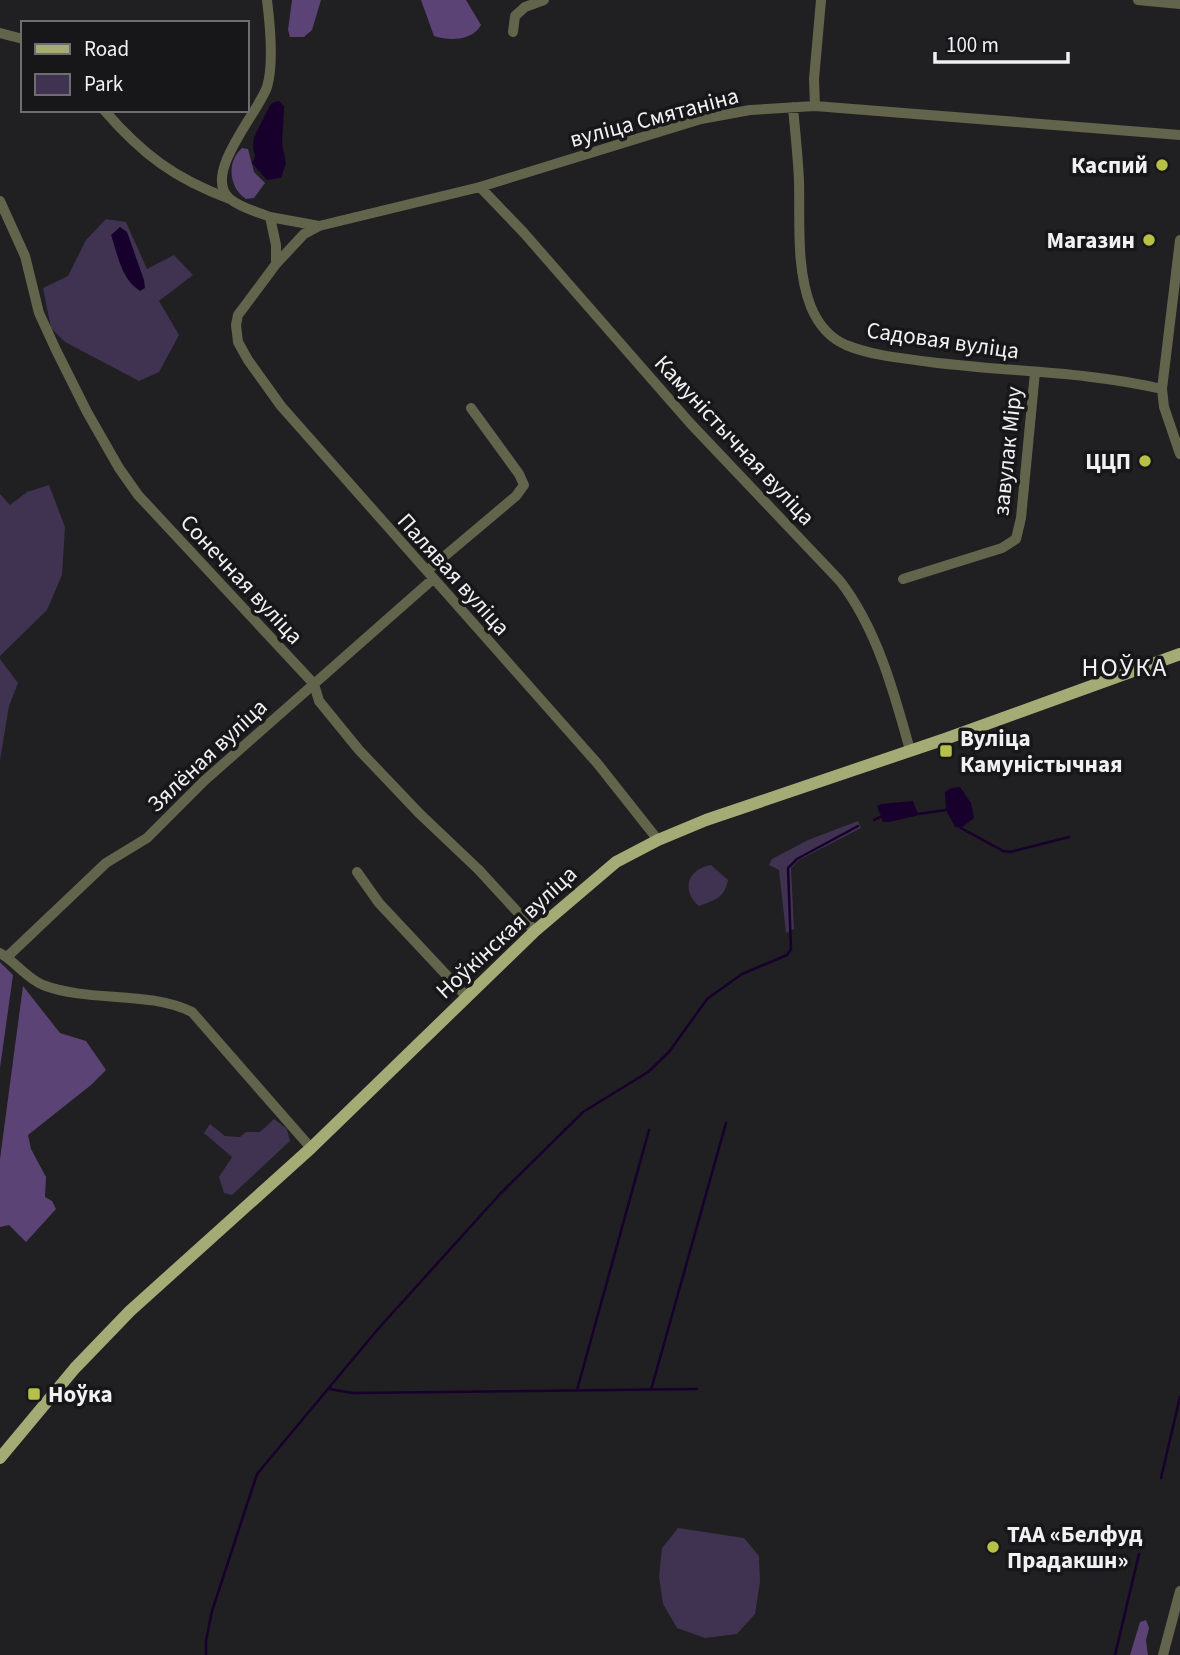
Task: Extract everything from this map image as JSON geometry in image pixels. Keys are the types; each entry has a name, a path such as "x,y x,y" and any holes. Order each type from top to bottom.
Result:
{"main road":[{"name":"Ноўкінская вуліца","path":"0,1458 75,1368 130,1311 311,1148 535,931 616,862 658,840 706,820 1180,654"}],"street":[{"path":"230,199 225,192 223,180 226,159 268,85 270,61 267,0"},
{"path":"513,32 515,16 525,7 544,0"},
{"path":"816,106 814,79 821,0"},
{"path":"1138,0 1180,4"},
{"path":"0,33 21,38"},
{"name":"вуліца Смятаніна","path":"236,325 244,306 276,264 303,234 319,226 480,187 726,113 816,106 1180,135"},
{"name":"Садовая вуліца","path":"793,107 799,178 801,261 810,306 819,324 831,336 845,345 877,355 1126,381 1162,389"},
{"path":"106,112 143,152 185,179 270,218 319,226"},
{"name":"Камуністычная вуліца","path":"480,187 543,254 690,423 854,599 875,644 910,750"},
{"name":"Сонечная вуліца","path":"0,201 25,256 39,313 119,468 155,515 314,684 319,701 359,750 418,812 478,869 535,931"},
{"path":"270,218 276,245 276,264"},
{"path":"1180,240 1162,389 1164,407 1180,454"},
{"name":"Палявая вуліца","path":"236,325 238,342 259,378 355,492 597,763 658,840"},
{"name":"завулак Міру","path":"903,579 1002,548 1016,539 1021,519 1035,372"},
{"name":"Зялёная вуліца","path":"4,955 96,871 147,838 204,780 314,684 516,496 524,485 519,474 471,408"},
{"path":"357,872 379,904 467,997"},
{"path":"4,955 27,976 41,984 67,992 159,1001 191,1012 311,1148"},
{"path":"1163,1655 1180,1591"}],"green space":[{"path":"106,219 126,222 147,269 174,255 193,275 159,301 179,335 159,372 139,381 65,342 51,328 43,288 68,276 86,240"},
{"path":"49,485 65,527 62,575 47,610 0,656 0,494 10,505 27,492"},
{"path":"0,659 18,683 9,706 0,760"},
{"path":"858,821 861,828 799,860 791,868 794,929 786,933 779,870 769,865 772,859 808,840"},
{"path":"711,865 728,880 724,891 718,897 699,906 690,894 689,881 696,871"},
{"path":"274,1119 287,1129 290,1141 232,1195 224,1193 219,1177 232,1157 204,1133 210,1124 225,1136 240,1137 246,1132 260,1132"},
{"path":"678,1528 744,1538 759,1556 760,1582 755,1614 737,1634 705,1638 677,1628 663,1604 659,1577 662,1548"}],"shaded area":[{"path":"292,0 321,0 312,30 304,37 290,37 288,30"},
{"path":"421,0 466,0 481,25 466,37 447,39 434,36"},
{"path":"279,101 284,106 282,143 286,163 281,178 267,180 252,163 255,156 254,137 269,107"},
{"path":"242,148 248,149 254,172 265,183 254,198 246,199 233,182 233,160"},
{"path":"120,227 127,232 144,280 145,288 140,291 128,280 118,258 111,235"},
{"path":"960,787 971,803 974,818 961,828 955,827 946,810 945,792"},
{"path":"913,801 918,814 916,816 883,822 877,806"},
{"path":"0,962 13,975 0,1068"},
{"path":"23,986 60,1033 86,1041 106,1070 28,1135 31,1149 46,1177 45,1197 52,1201 56,1209 26,1242 9,1225 0,1227 0,1159"},
{"path":"1146,1620 1149,1628 1146,1640 1148,1655 1130,1655 1140,1622"}],"waterway":[{"path":"918,814 946,810"},
{"path":"874,820 880,817"},
{"path":"206,1655 212,1611 257,1474 378,1329 500,1194 583,1112 648,1072 669,1052 707,999 742,974 787,955 791,949 788,868 797,859 858,826"},
{"path":"961,828 1003,851 1010,852 1069,837"},
{"path":"651,1390 726,1123"},
{"path":"577,1390 649,1130"},
{"path":"329,1389 353,1393 697,1389"},
{"path":"1161,1478 1180,1397"},
{"path":"1115,1655 1139,1554"}],"place":[{"name":"Каспий","path":"1162,165"},
{"name":"Магазин","path":"1149,240"},
{"name":"ЦЦП","path":"1145,461"},
{"name":"Вуліца Камуністычная","path":"946,751"},
{"name":"Ноўка","path":"34,1394"},
{"name":"ТАА «Белфуд Прадакшн»","path":"993,1547"}],"district":[{"name":"НОЎКА","path":"1125,667"}]}
